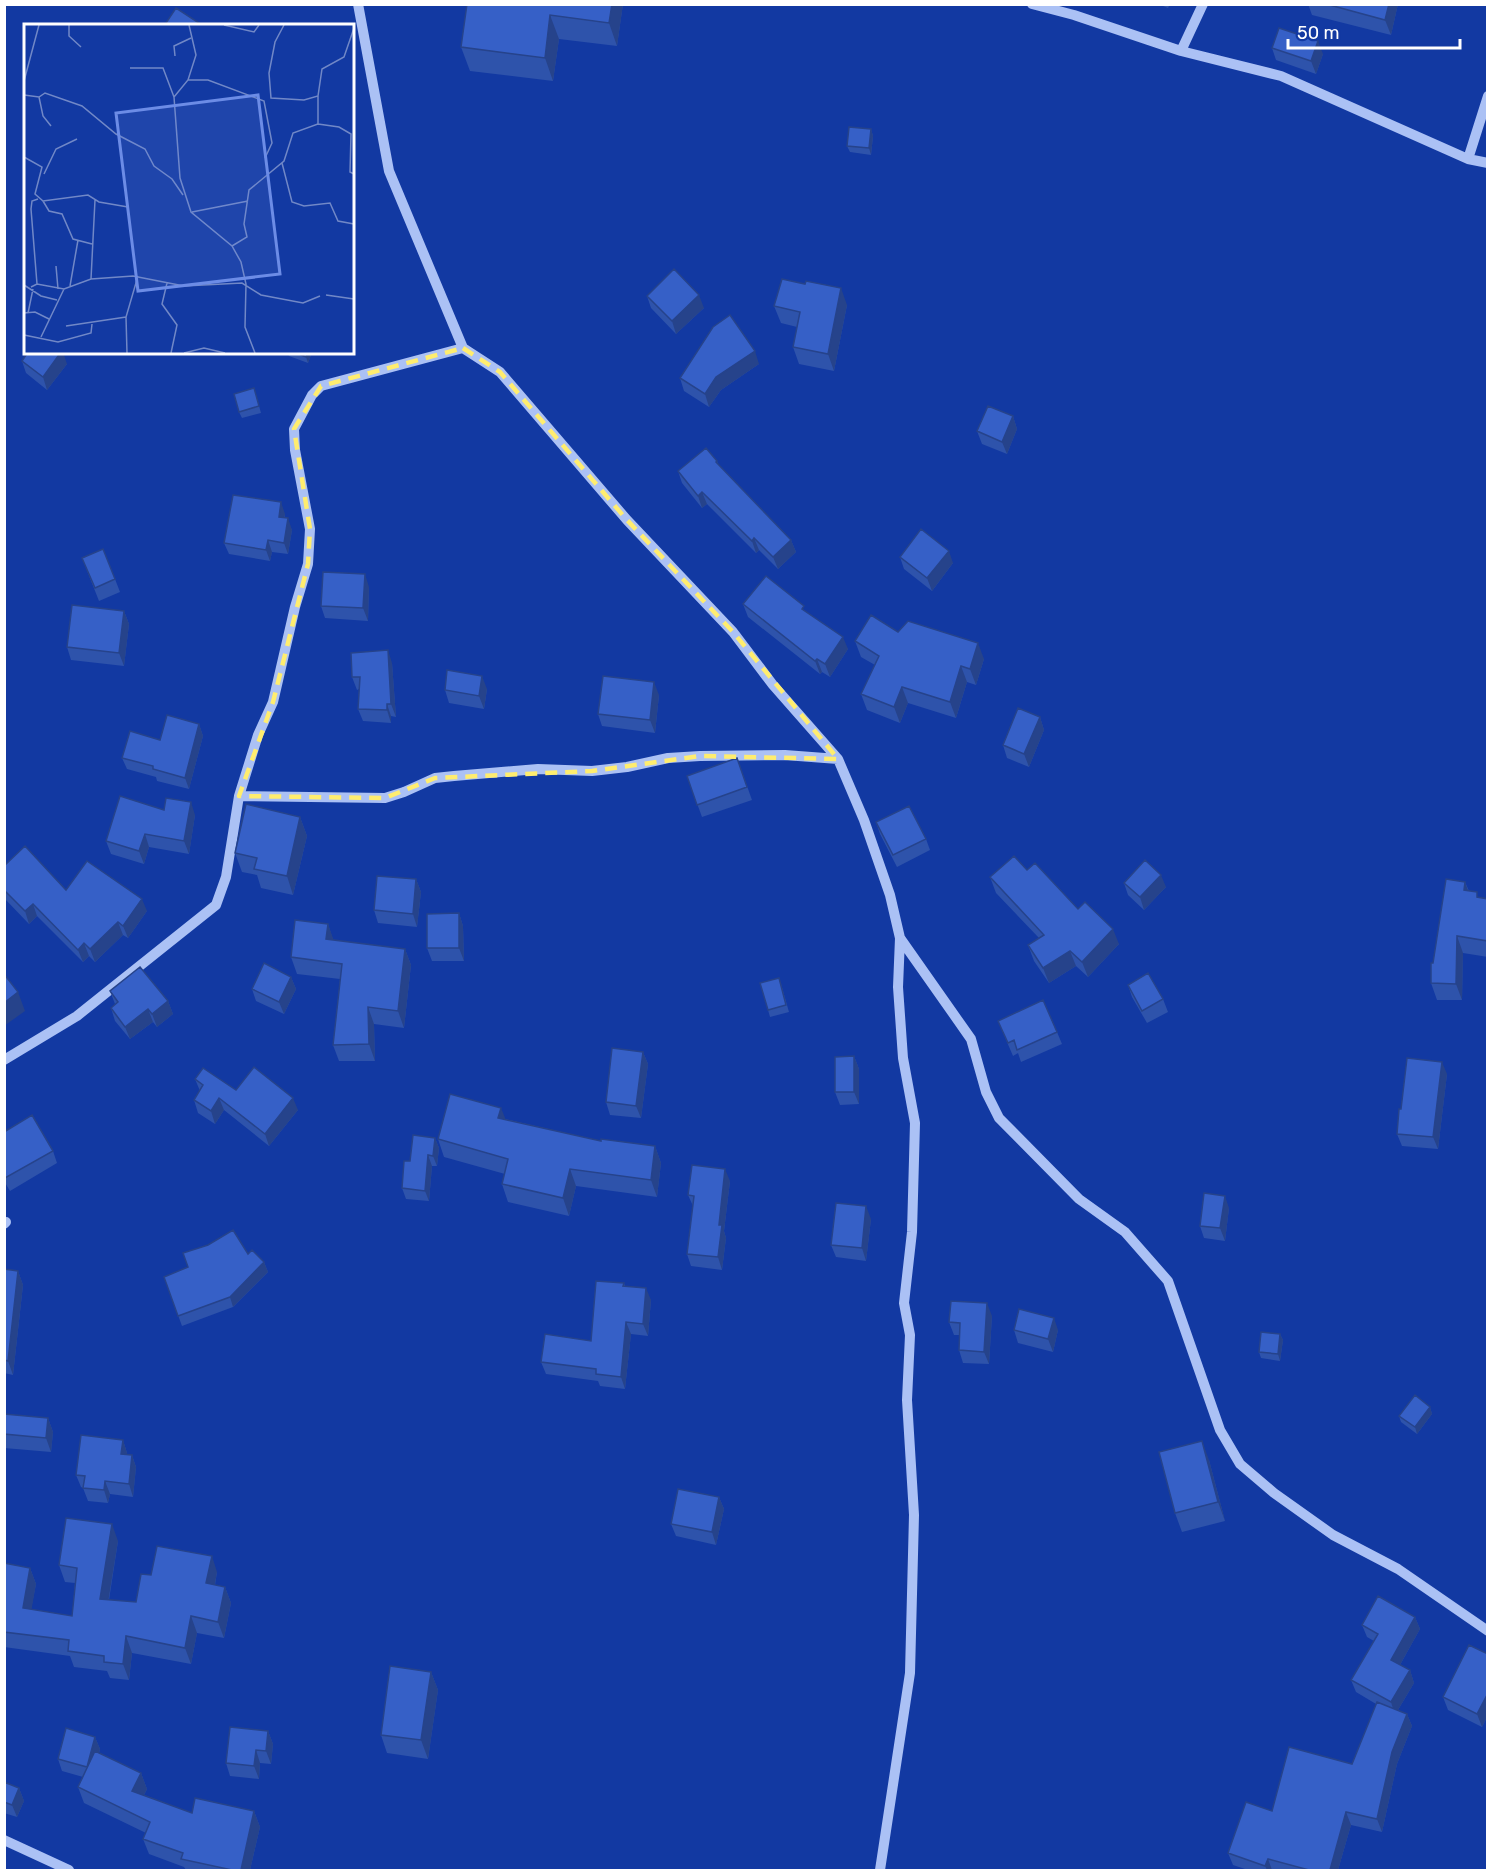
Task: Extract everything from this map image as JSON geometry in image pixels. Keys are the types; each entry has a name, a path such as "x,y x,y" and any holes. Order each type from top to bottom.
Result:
{"street":[{"path":"358,4 389,171 463,348 500,372 627,520 733,632 773,685 838,759 864,820 890,895 900,938 898,987 903,1058 915,1123 912,1232 904,1303 910,1335 907,1400 913,1524 910,1673 880,1870"},
{"path":"1032,4 1074,15 1181,51 1281,76 1468,159 1488,163"},
{"path":"1181,51 1203,4"},
{"path":"1468,159 1488,96"},
{"path":"4,1060 77,1016 216,905 226,877 239,796 258,735 273,702 295,607 308,564 310,530 295,450 294,429 312,395 321,386 463,348"},
{"path":"239,796 385,798 435,778 538,769 592,771 627,767 668,758 699,756 785,755 838,759"},
{"path":"900,938 971,1039 986,1092 999,1118 1079,1199 1125,1232 1168,1281 1220,1430 1240,1464 1324,1529 1398,1569 1488,1631"},
{"path":"4,1840 69,1870"}],"highlighted area":[{"path":"463,348 500,372 627,520 733,632 838,759 700,756 592,771 435,778 385,798 239,796 273,702 308,564 310,529 294,429 321,386"}],"building":[{"path":"467,4 612,4 609,23 550,15 545,58 461,47"},
{"path":"1326,4 1389,4 1385,20"},
{"path":"176,8 199,23 198,24 165,24"},
{"path":"1279,28 1318,41 1311,61 1272,48"},
{"path":"849,127 871,129 869,148 847,146"},
{"path":"674,269 699,295 672,321 647,296"},
{"path":"782,279 841,288 828,354 793,347 800,312 774,306"},
{"path":"730,315 755,351 716,377 705,394 680,378 713,327"},
{"path":"27,354 60,354 43,377 22,361"},
{"path":"254,388 259,406 239,412 234,394"},
{"path":"988,406 1013,416 1002,442 977,431"},
{"path":"706,448 716,462 791,540 773,557 754,538 752,541 702,492 698,496 678,471"},
{"path":"233,495 281,502 279,517 288,518 284,543 268,540 266,550 224,543"},
{"path":"921,529 949,551 927,578 900,557"},
{"path":"103,549 115,579 95,588 82,558"},
{"path":"323,572 365,574 363,608 321,606"},
{"path":"766,576 804,606 802,609 843,637 825,664 817,659 815,661 743,604"},
{"path":"72,605 124,611 119,653 67,647"},
{"path":"871,615 898,632 908,621 978,643 970,669 961,666 950,702 902,687 894,707 861,694 879,656 855,641"},
{"path":"388,650 391,704 387,704 387,710 358,709 360,677 352,677 351,653"},
{"path":"447,670 482,676 479,696 445,690"},
{"path":"603,676 654,682 650,720 598,714"},
{"path":"1018,708 1040,717 1024,754 1003,745"},
{"path":"167,715 199,724 185,778 122,758 130,731 160,740"},
{"path":"737,758 747,787 697,805 687,776"},
{"path":"120,796 164,810 166,798 191,802 184,841 145,834 139,851 106,841"},
{"path":"246,804 300,817 287,876 254,869 257,858 235,853"},
{"path":"909,806 926,839 893,855 876,822"},
{"path":"25,846 66,890 87,861 142,899 123,926 118,922 90,949 84,943 78,950 33,904 25,911 4,890 4,866"},
{"path":"1014,856 1027,870 1035,863 1078,909 1085,902 1113,929 1082,962 1070,951 1043,968 1028,945 1044,935 990,877"},
{"path":"1145,860 1161,875 1140,897 1124,883"},
{"path":"377,876 416,879 413,914 374,910"},
{"path":"1446,879 1465,882 1464,890 1477,892 1477,897 1488,899 1488,941 1457,936 1456,984 1431,983 1431,963 1433,963"},
{"path":"459,913 459,948 427,948 427,914"},
{"path":"295,920 328,924 326,939 405,949 398,1011 368,1007 369,1044 333,1045 342,964 291,957"},
{"path":"264,963 291,977 279,1002 252,989"},
{"path":"140,967 168,1001 152,1014 148,1009 125,1027 111,1008 118,1002 110,991"},
{"path":"1148,973 1163,999 1142,1011 1128,985"},
{"path":"4,974 18,992 4,1003"},
{"path":"779,978 786,1005 768,1010 760,983"},
{"path":"1043,1000 1057,1032 1017,1050 1014,1040 1008,1043 998,1021"},
{"path":"612,1048 643,1052 636,1106 606,1102"},
{"path":"854,1056 854,1092 835,1092 835,1057"},
{"path":"1407,1058 1442,1062 1433,1137 1397,1134"},
{"path":"254,1067 293,1098 265,1134 219,1098 211,1111 194,1100 203,1085 195,1079 203,1068 236,1090"},
{"path":"450,1094 501,1108 498,1118 601,1141 601,1139 655,1146 651,1180 570,1169 563,1198 502,1184 508,1159 438,1139"},
{"path":"32,1115 53,1151 5,1178 4,1132"},
{"path":"413,1135 435,1138 433,1156 428,1155 425,1191 402,1188 404,1161 410,1161"},
{"path":"692,1165 725,1169 718,1257 687,1254 694,1196 688,1195"},
{"path":"1204,1193 1225,1196 1220,1228 1200,1226"},
{"path":"836,1203 866,1206 862,1248 831,1245"},
{"path":"233,1230 248,1254 252,1250 264,1262 230,1297 178,1316 164,1277 188,1267 183,1253 208,1245"},
{"path":"4,1269 18,1271 8,1361 4,1360"},
{"path":"596,1281 624,1283 623,1286 646,1288 643,1324 626,1322 621,1377 596,1374 596,1369 541,1362 545,1334 591,1341"},
{"path":"951,1301 987,1303 984,1352 959,1350 960,1323 949,1322"},
{"path":"1019,1309 1054,1318 1048,1339 1014,1330"},
{"path":"1261,1332 1280,1334 1278,1354 1259,1352"},
{"path":"1415,1395 1430,1407 1415,1427 1399,1416"},
{"path":"4,1414 48,1418 46,1438 4,1434"},
{"path":"81,1435 123,1440 121,1454 132,1455 129,1484 105,1481 104,1490 83,1488 85,1476 76,1475"},
{"path":"1202,1441 1218,1502 1175,1513 1159,1452"},
{"path":"678,1489 719,1497 712,1532 671,1524"},
{"path":"66,1518 112,1524 100,1599 136,1602 141,1574 151,1575 157,1546 212,1556 206,1583 225,1587 218,1622 191,1616 185,1648 126,1636 123,1664 104,1662 104,1656 68,1651 69,1640 4,1632 4,1563 30,1568 23,1608 72,1616 77,1568 59,1565"},
{"path":"1378,1596 1415,1617 1391,1660 1410,1670 1391,1702 1351,1680 1378,1634 1362,1625"},
{"path":"1469,1645 1488,1654 1488,1693 1477,1714 1443,1697"},
{"path":"390,1666 431,1672 421,1740 381,1735"},
{"path":"1377,1702 1407,1714 1392,1752 1377,1819 1346,1812 1330,1870 1309,1870 1268,1859 1265,1866 1228,1853 1246,1802 1272,1811 1289,1747 1352,1764"},
{"path":"230,1727 268,1731 266,1751 256,1750 254,1766 226,1763"},
{"path":"66,1728 95,1737 87,1767 58,1759"},
{"path":"95,1751 141,1773 132,1791 192,1813 195,1798 254,1811 241,1870 181,1859 183,1853 143,1839 150,1822 78,1787"},
{"path":"4,1782 19,1788 12,1805 4,1802"}]}
